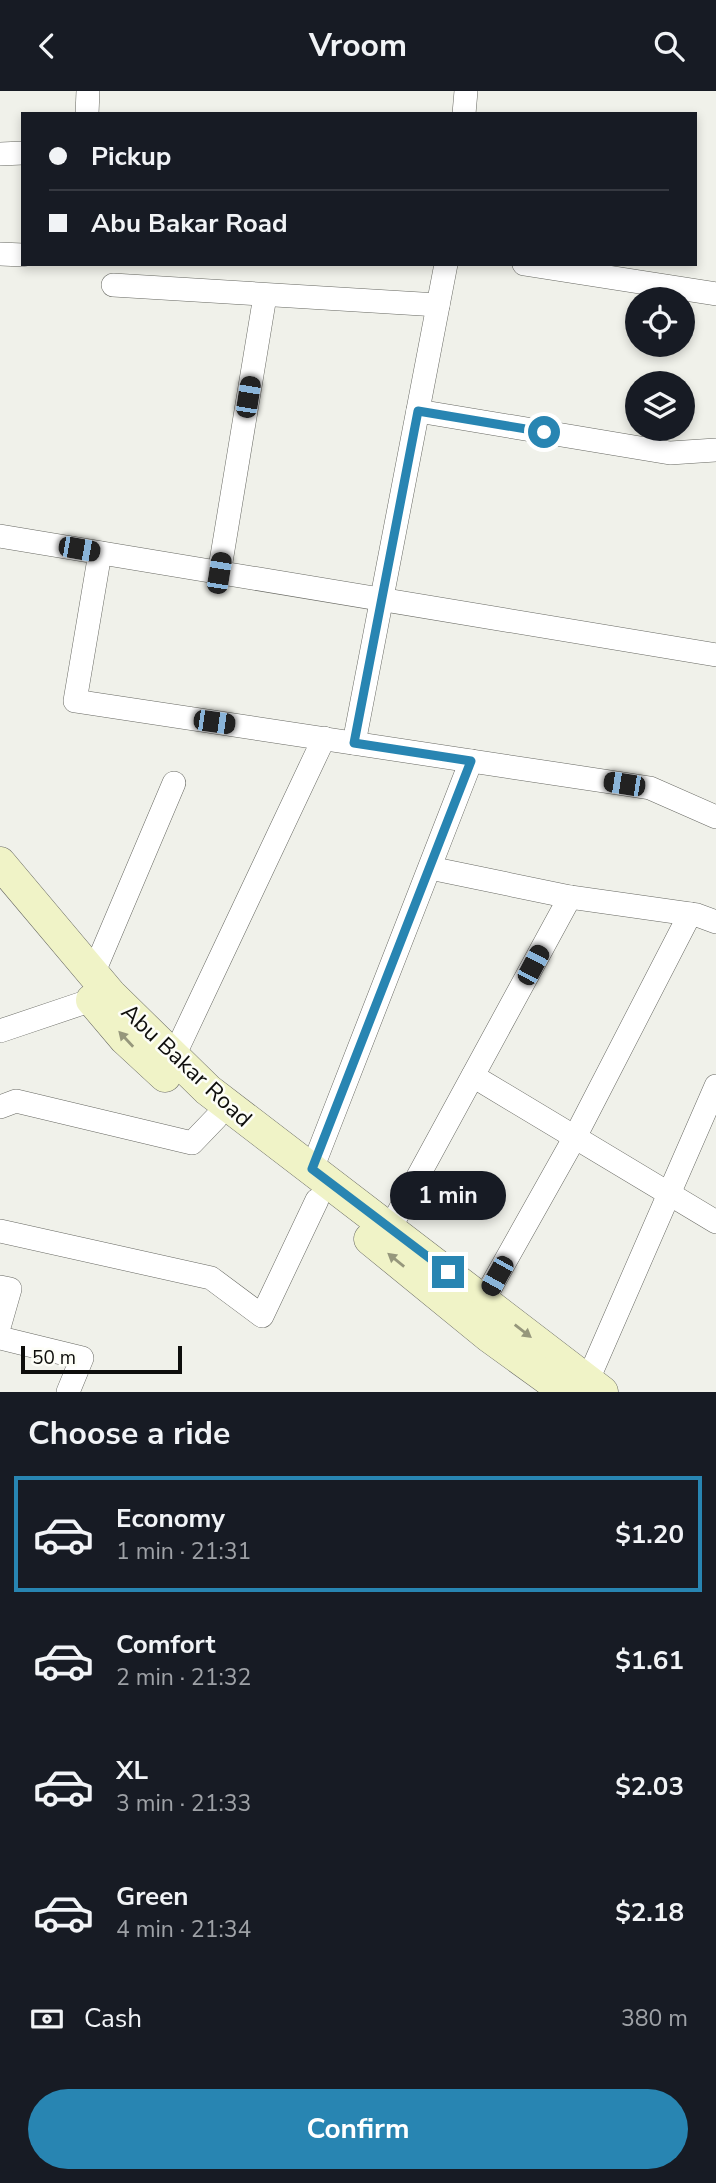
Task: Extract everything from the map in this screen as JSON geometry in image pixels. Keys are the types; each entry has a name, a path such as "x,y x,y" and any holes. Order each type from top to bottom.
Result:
{"main road":[{"name":"Abu Bakar Road","path":"0,863 93,987"},
{"name":"Abu Bakar Road","path":"0,893 216,1118 317,1200 390,1228 484,1300 585,1389"},
{"name":"Abu Bakar Road","path":"165,1064 312,1169 353,1213 490,1337 585,1389"}],"street":[{"path":"88,91 88,112"},
{"path":"464,112 466,91"},
{"path":"0,154 21,153"},
{"path":"0,254 21,255"},
{"path":"354,743 446,266"},
{"path":"551,266 631,272 716,294"},
{"path":"113,285 438,305"},
{"path":"219,573 265,296"},
{"path":"418,411 670,453 716,450"},
{"path":"0,536 716,655"},
{"path":"100,553 75,701 650,787 716,817"},
{"path":"165,1064 324,738"},
{"path":"312,1169 471,761"},
{"path":"0,1031 93,987 174,783"},
{"path":"429,868 570,897 690,914 716,922"},
{"path":"390,1228 570,897"},
{"path":"484,1300 575,1137 690,914"},
{"path":"473,1076 716,1222"},
{"path":"585,1389 716,1086"},
{"path":"0,1107 16,1101 192,1143 216,1118"},
{"path":"0,1231 211,1278 262,1316 317,1200"},
{"path":"0,1287 10,1289 0,1324"},
{"path":"0,1338 82,1358 68,1392"}],"route":[{"path":"448,1272 312,1169 471,761 354,743 418,411 544,432"}]}
